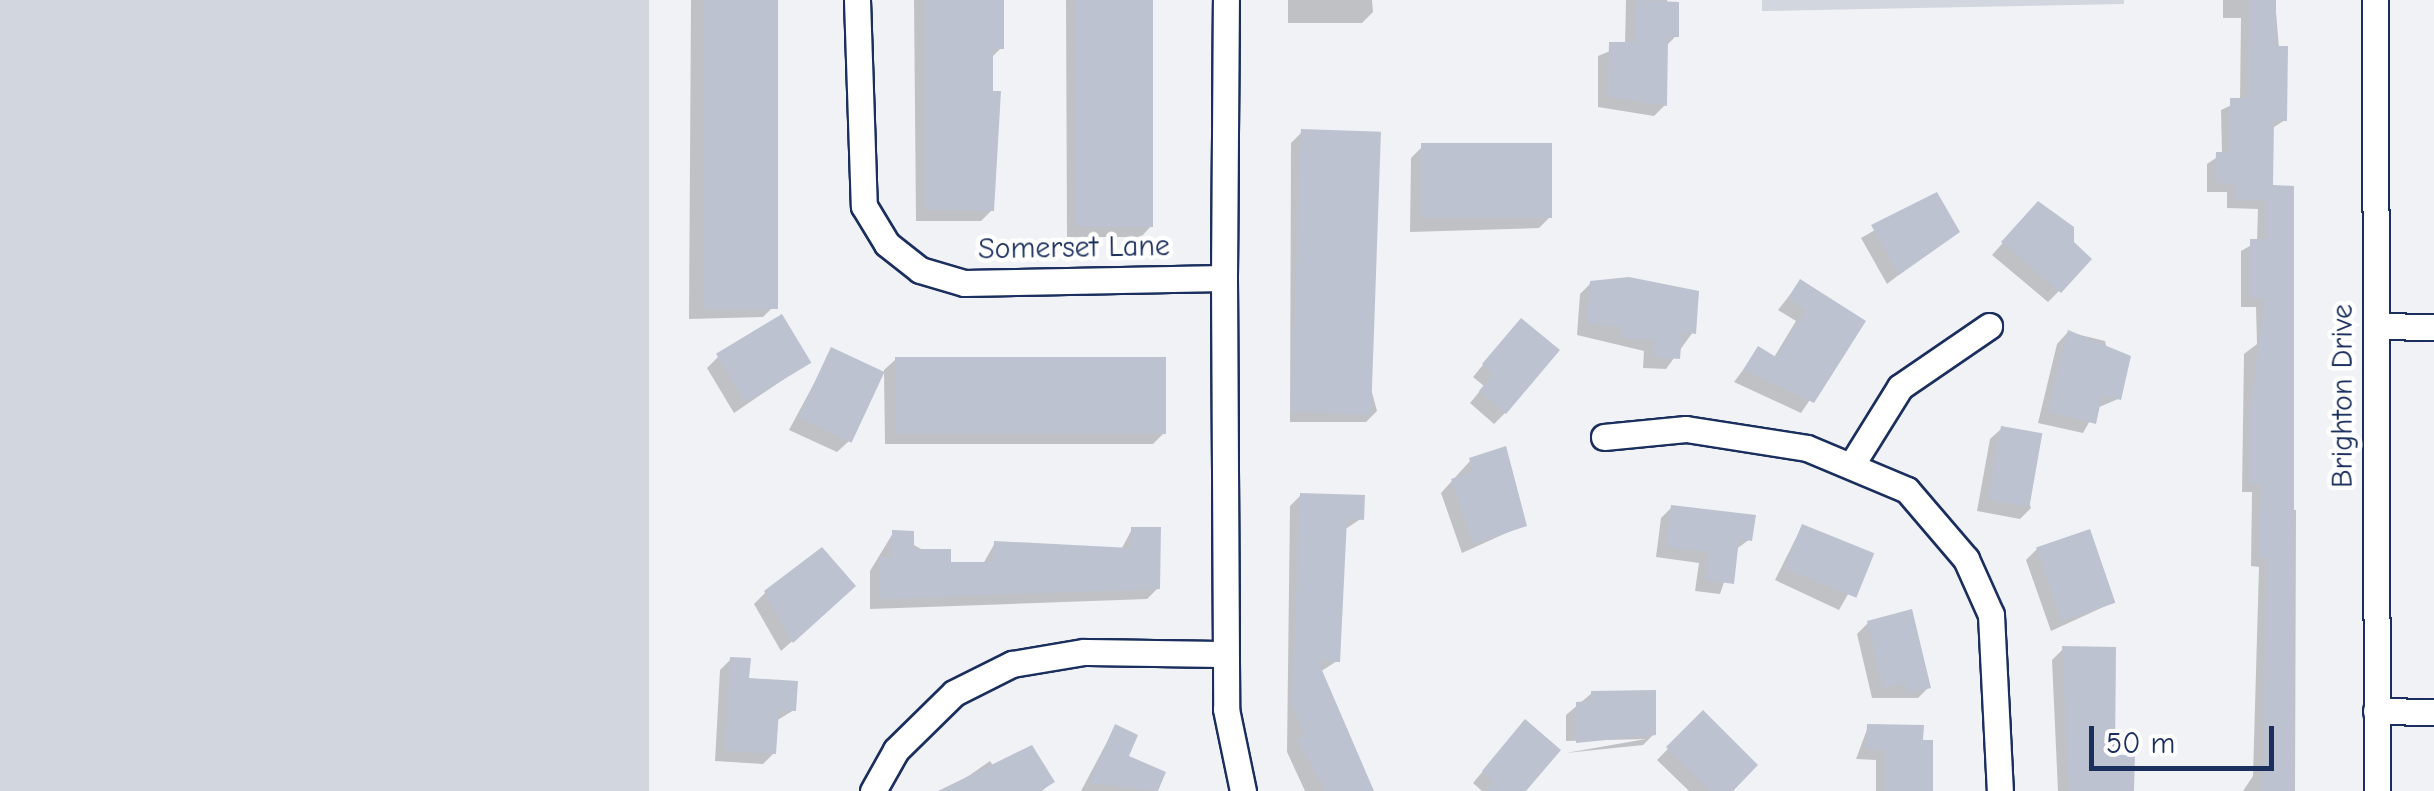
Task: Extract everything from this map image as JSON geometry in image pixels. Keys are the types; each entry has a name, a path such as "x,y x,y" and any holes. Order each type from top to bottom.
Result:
{"street":[{"name":"Somerset Lane","path":"857,0 864,206 887,244 920,270 964,282 1224,278"},
{"path":"1226,0 1225,654 1228,733 1244,791"},
{"name":"Brighton Drive","path":"2375,0 2376,791"},
{"path":"1854,461 1900,387 1989,326"},
{"path":"2376,326 2434,327"},
{"path":"1604,437 1686,429 1854,461 1907,490 1980,584 1998,652 2000,791"},
{"path":"873,791 896,750 954,693 1012,664 1084,652 1225,654"},
{"path":"2376,711 2434,712"}],"shaded area":[{"path":"0,0 649,0 649,791 0,791"},
{"path":"1762,0 2124,0 2124,4 1762,11"}],"building":[{"path":"703,0 778,0 778,309 703,309"},
{"path":"926,0 1004,0 1004,49 993,49 993,91 1001,91 994,211 926,210"},
{"path":"1076,0 1153,0 1153,227 1076,227"},
{"path":"1636,0 1679,2 1679,37 1668,37 1667,106 1608,97 1609,42 1635,42"},
{"path":"2249,0 2276,0 2276,46 2288,46 2287,121 2274,121 2273,185 2294,186 2294,791 2262,791 2267,558 2259,558 2261,484 2250,484 2250,412 2265,299 2250,298 2250,239 2266,239 2266,200 2235,200 2236,184 2215,183 2216,152 2230,152 2230,98 2248,98"},
{"path":"1301,129 1381,132 1371,415 1291,412"},
{"path":"1421,143 1552,143 1552,218 1421,218"},
{"path":"1937,192 1960,232 1899,275 1871,225"},
{"path":"2038,201 2074,227 2074,242 2092,259 2061,293 2001,242"},
{"path":"1629,277 1699,291 1696,334 1682,332 1680,359 1653,357 1654,340 1622,338 1622,327 1587,324 1590,281"},
{"path":"1800,279 1866,321 1814,403 1743,370 1758,346 1776,357 1806,310 1788,298"},
{"path":"782,314 811,363 745,403 716,354"},
{"path":"1521,318 1560,350 1506,414 1479,391 1493,374 1482,364"},
{"path":"2068,330 2131,356 2121,400 2102,396 2096,424 2048,412"},
{"path":"831,347 884,372 852,443 798,418"},
{"path":"895,357 1166,357 1166,434 895,434"},
{"path":"2001,426 2042,433 2029,507 1988,500"},
{"path":"1506,446 1527,526 1473,544 1451,479 1473,472 1469,458"},
{"path":"1300,493 1365,495 1364,520 1347,519 1340,662 1318,661 1374,791 1326,791 1296,739 1305,736 1292,705"},
{"path":"1671,505 1756,515 1752,541 1739,539 1734,584 1705,580 1709,552 1666,547"},
{"path":"1802,524 1874,553 1856,598 1784,569"},
{"path":"1131,527 1161,527 1160,589 880,599 880,557 892,557 892,530 914,531 914,549 951,549 951,562 993,562 994,541 1131,548"},
{"path":"2090,529 2115,603 2061,621 2036,548"},
{"path":"822,547 856,586 793,643 764,591"},
{"path":"1912,609 1931,688 1907,694 1905,683 1883,688 1867,621"},
{"path":"2062,646 2116,647 2115,755 2135,755 2134,791 2069,791"},
{"path":"730,657 751,658 749,678 798,681 796,711 779,710 776,754 725,751"},
{"path":"1656,690 1656,735 1576,743 1576,702 1591,701 1591,691"},
{"path":"1703,710 1758,765 1733,791 1711,791 1666,747"},
{"path":"1525,719 1561,750 1526,791 1485,791 1494,781 1482,771"},
{"path":"1115,724 1138,735 1129,756 1166,772 1158,791 1089,783"},
{"path":"1867,724 1924,725 1923,740 1933,740 1933,791 1886,791 1886,750 1866,749"},
{"path":"1032,745 1055,782 1040,791 938,791"}]}
